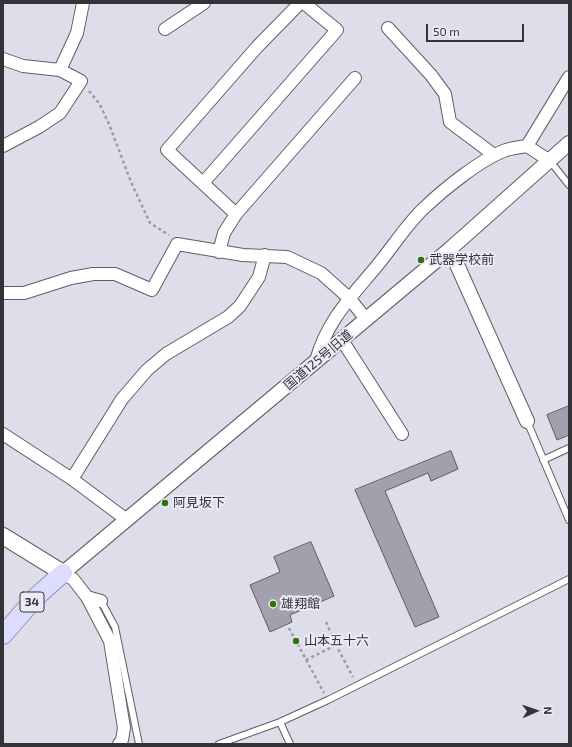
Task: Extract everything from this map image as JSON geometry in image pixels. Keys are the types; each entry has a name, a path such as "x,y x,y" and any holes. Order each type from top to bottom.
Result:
{"main road":[{"path":"3,536 63,573"},
{"name":"34","path":"3,635 36,597 63,573"}],"street":[{"path":"60,70 77,33 83,3"},
{"path":"165,29 204,3"},
{"path":"236,214 167,150 257,47 300,3"},
{"path":"203,183 336,30 304,3"},
{"path":"388,28 445,94 450,122 494,155"},
{"path":"3,59 23,66 60,70 81,81 60,113 39,127 3,146"},
{"path":"527,146 569,77"},
{"path":"219,252 224,233 236,214 355,78"},
{"name":"国道125号旧道","path":"63,573 450,249 569,143"},
{"path":"316,361 321,342 327,330 349,298 424,208 471,170 494,155 527,146 550,161"},
{"path":"3,293 24,293 71,278 93,274 114,274 152,290 177,244 219,252 287,258 321,273 349,298 366,319"},
{"path":"450,249 526,421"},
{"path":"72,479 122,399 147,370 166,354 228,317 240,306 260,277 265,255"},
{"path":"342,340 402,434"},
{"path":"3,434 72,479 127,520"},
{"path":"63,573 73,579 87,597 110,641 124,728 122,740 119,744"},
{"path":"87,597 101,601"}],"lane":[{"path":"550,161 569,186"},
{"path":"526,421 569,520"},
{"path":"543,460 569,448"},
{"path":"219,744 280,722 328,700 569,579"},
{"path":"101,601 115,627 139,744"},
{"path":"280,722 290,744"}],"path":[{"path":"81,81 99,103 109,124 131,182 150,223 165,234 178,236 177,244"},
{"path":"326,622 336,645 358,685"},
{"path":"289,628 328,700"},
{"path":"306,660 336,645"}],"building":[{"path":"569,406 569,435 557,440 547,415"},
{"path":"451,451 458,469 431,481 428,473 385,491 439,617 415,627 355,490"},
{"path":"311,542 334,596 290,615 292,622 270,632 250,585 280,572 274,557"}],"place":[{"name":"武器学校前","path":"421,260"},
{"name":"阿見坂下","path":"165,503"},
{"name":"雄翔館","path":"273,604"},
{"name":"山本五十六","path":"296,641"}]}
